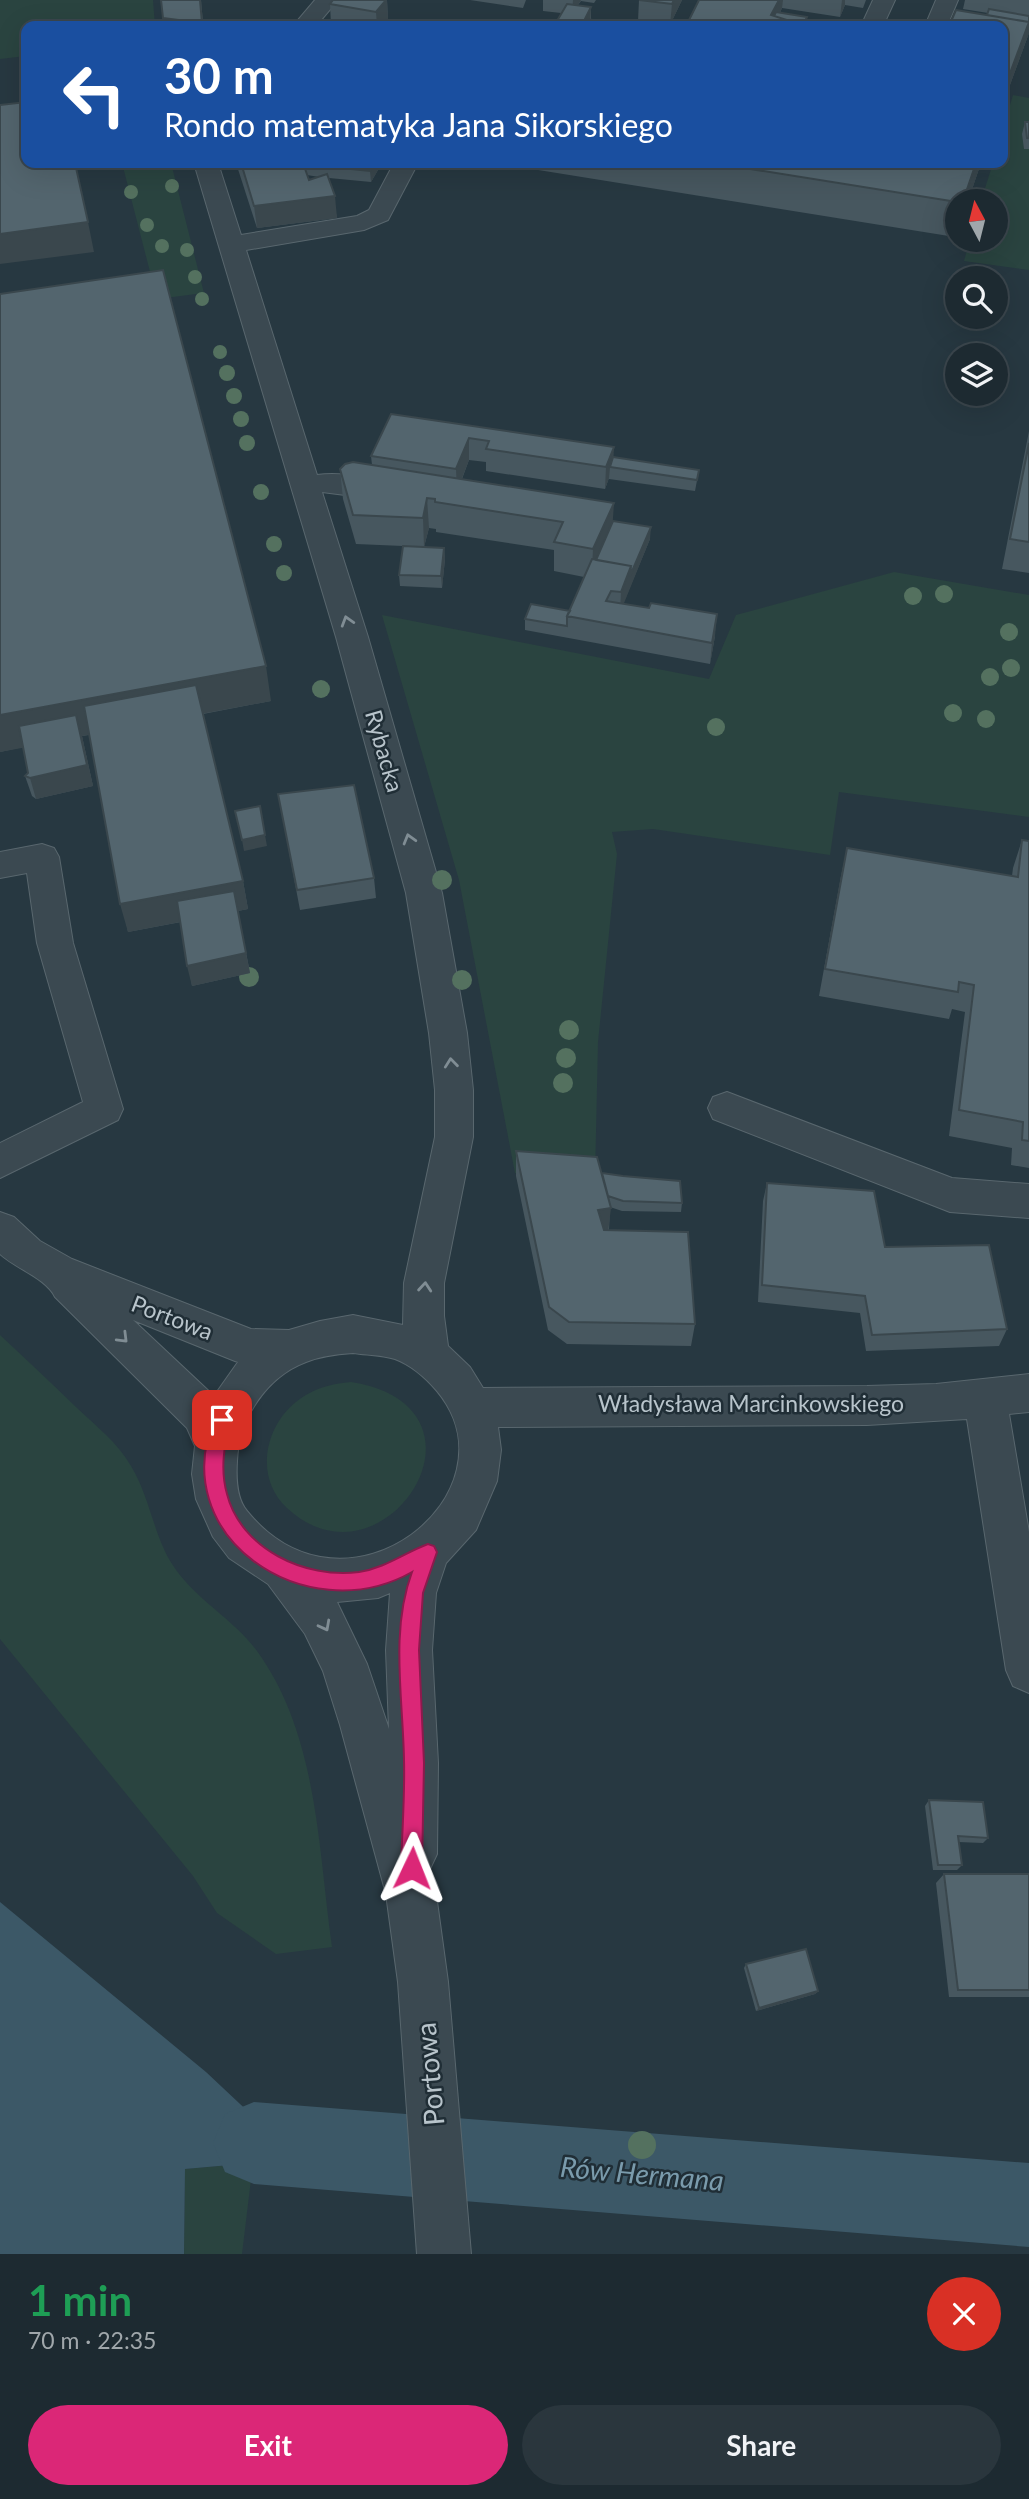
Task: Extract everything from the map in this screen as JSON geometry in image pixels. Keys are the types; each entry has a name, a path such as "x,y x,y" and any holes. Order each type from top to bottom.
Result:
{"street":[{"path":"308,21 327,0"},
{"path":"875,21 884,0"},
{"path":"938,21 947,0"},
{"name":"Rybacka","path":"207,168 352,637 424,893 448,1033 454,1090 454,1137 424,1283 423,1316 428,1355"},
{"path":"230,245 364,222 379,215 403,168"},
{"path":"304,486 329,482 424,496"},
{"path":"0,865 42,857 55,943 104,1109 0,1162"},
{"path":"727,1108 950,1195 1029,1202"},
{"name":"Portowa","path":"0,1229 26,1253 58,1272 250,1348 290,1349"},
{"name":"Portowa","path":"58,1272 204,1415 215,1443"},
{"path":"353,1334 395,1340 428,1355 446,1370 472,1408 480,1438 479,1458 470,1500 452,1529 428,1552 395,1571 358,1581 320,1580 285,1570 261,1557 241,1539 227,1518 216,1482 215,1443 228,1409 249,1378 290,1349 321,1338 353,1334"},
{"name":"Władysława Marcinkowskiego","path":"472,1408 926,1404 1029,1392"},
{"path":"985,1397 1029,1670"},
{"name":"Portowa","path":"411,1895 414,1763 409,1650 413,1593 428,1552"},
{"name":"Portowa","path":"285,1570 321,1618 344,1664 364,1725 411,1895 423,1982 444,2254"}],"green space":[{"path":"0,0 153,0 155,21 21,21 21,57 0,59"},
{"path":"1013,95 1029,98 1029,270 964,261 967,252 1008,252 1008,189 985,189 991,168 1008,168 1008,112"},
{"path":"123,168 172,168 204,293 157,299"},
{"path":"894,572 1029,595 1029,817 839,792 830,855 653,829 612,832 617,854 598,1042 595,1177 515,1173 459,880 382,615 709,679 736,615"},
{"path":"0,1335 120,1450 143,1490 160,1540 172,1564 192,1588 247,1639 277,1684 304,1755 312,1793 332,1947 276,1954 217,1913 193,1876 0,1639"},
{"path":"351,1382 397,1398 421,1425 425,1457 414,1488 391,1514 360,1530 324,1529 287,1508 276,1495 269,1480 268,1447 273,1432 293,1405 317,1389"},
{"path":"253,2163 242,2254 184,2254 185,2169"}],"water":[{"path":"0,1902 206,2072 257,2120 253,2163 185,2169 184,2254 0,2254"}],"building":[{"path":"161,0 200,0 202,21 163,18"},
{"path":"333,0 386,0 376,12 330,4"},
{"path":"639,0 674,0 672,4"},
{"path":"699,0 779,0 771,15 790,21 688,21"},
{"path":"567,4 591,7 585,19 602,21 557,21"},
{"path":"989,9 1029,16 1029,22 987,15"},
{"path":"956,10 1029,22 1008,79 1008,21 951,21"},
{"path":"776,12 807,17 805,21 790,21 774,16"},
{"path":"21,103 21,168 76,168 88,222 0,234 0,105"},
{"path":"1025,122 1029,122 1029,138 1027,138"},
{"path":"243,168 305,168 309,180 327,174 335,196 254,206"},
{"path":"341,168 372,168 370,171"},
{"path":"744,168 974,168 967,189 945,189 945,200"},
{"path":"163,270 266,666 0,715 0,294"},
{"path":"391,414 614,447 606,467 486,449 489,441 469,438 456,469 371,456"},
{"path":"1029,443 1029,542 1010,539"},
{"path":"613,457 699,470 697,480 610,467"},
{"path":"353,462 614,503 593,549 554,542 563,522 435,502 435,499 427,498 423,518 353,515 340,469"},
{"path":"613,521 651,527 630,576 631,566 596,560"},
{"path":"403,546 444,548 441,576 399,575"},
{"path":"592,559 631,566 621,592 611,591 606,601 649,608 651,603 717,614 712,643 567,616"},
{"path":"531,604 570,611 567,626 525,619"},
{"path":"196,685 243,881 120,904 84,706"},
{"path":"76,715 87,765 30,778 25,776 28,773 19,726"},
{"path":"354,785 374,878 297,890 278,794"},
{"path":"260,806 265,835 242,840 235,811"},
{"path":"1022,840 1029,841 1029,1141 1022,1140 1023,1122 959,1110 974,985 959,982 958,992 825,969 847,848 1018,877"},
{"path":"234,891 246,953 187,966 177,901"},
{"path":"516,1151 597,1157 611,1208 598,1210 604,1230 688,1232 695,1324 569,1322 549,1307"},
{"path":"602,1173 680,1181 682,1203 623,1201 608,1196"},
{"path":"767,1183 874,1191 885,1247 989,1245 1007,1329 872,1335 865,1296 762,1285"},
{"path":"929,1800 983,1802 988,1838 958,1836 962,1865 938,1865"},
{"path":"944,1874 1029,1874 1029,1990 958,1990"},
{"path":"806,1949 818,1991 759,2008 746,1964"}],"waterway":[{"name":"Rów Hermana","path":"254,2143 1029,2205"}],"route":[{"path":"222,1420 215,1443 214,1469 218,1494 227,1518 241,1539 261,1557 285,1570 320,1580 358,1581 395,1571 428,1552 413,1593 409,1650 414,1763 412,1868"}]}
